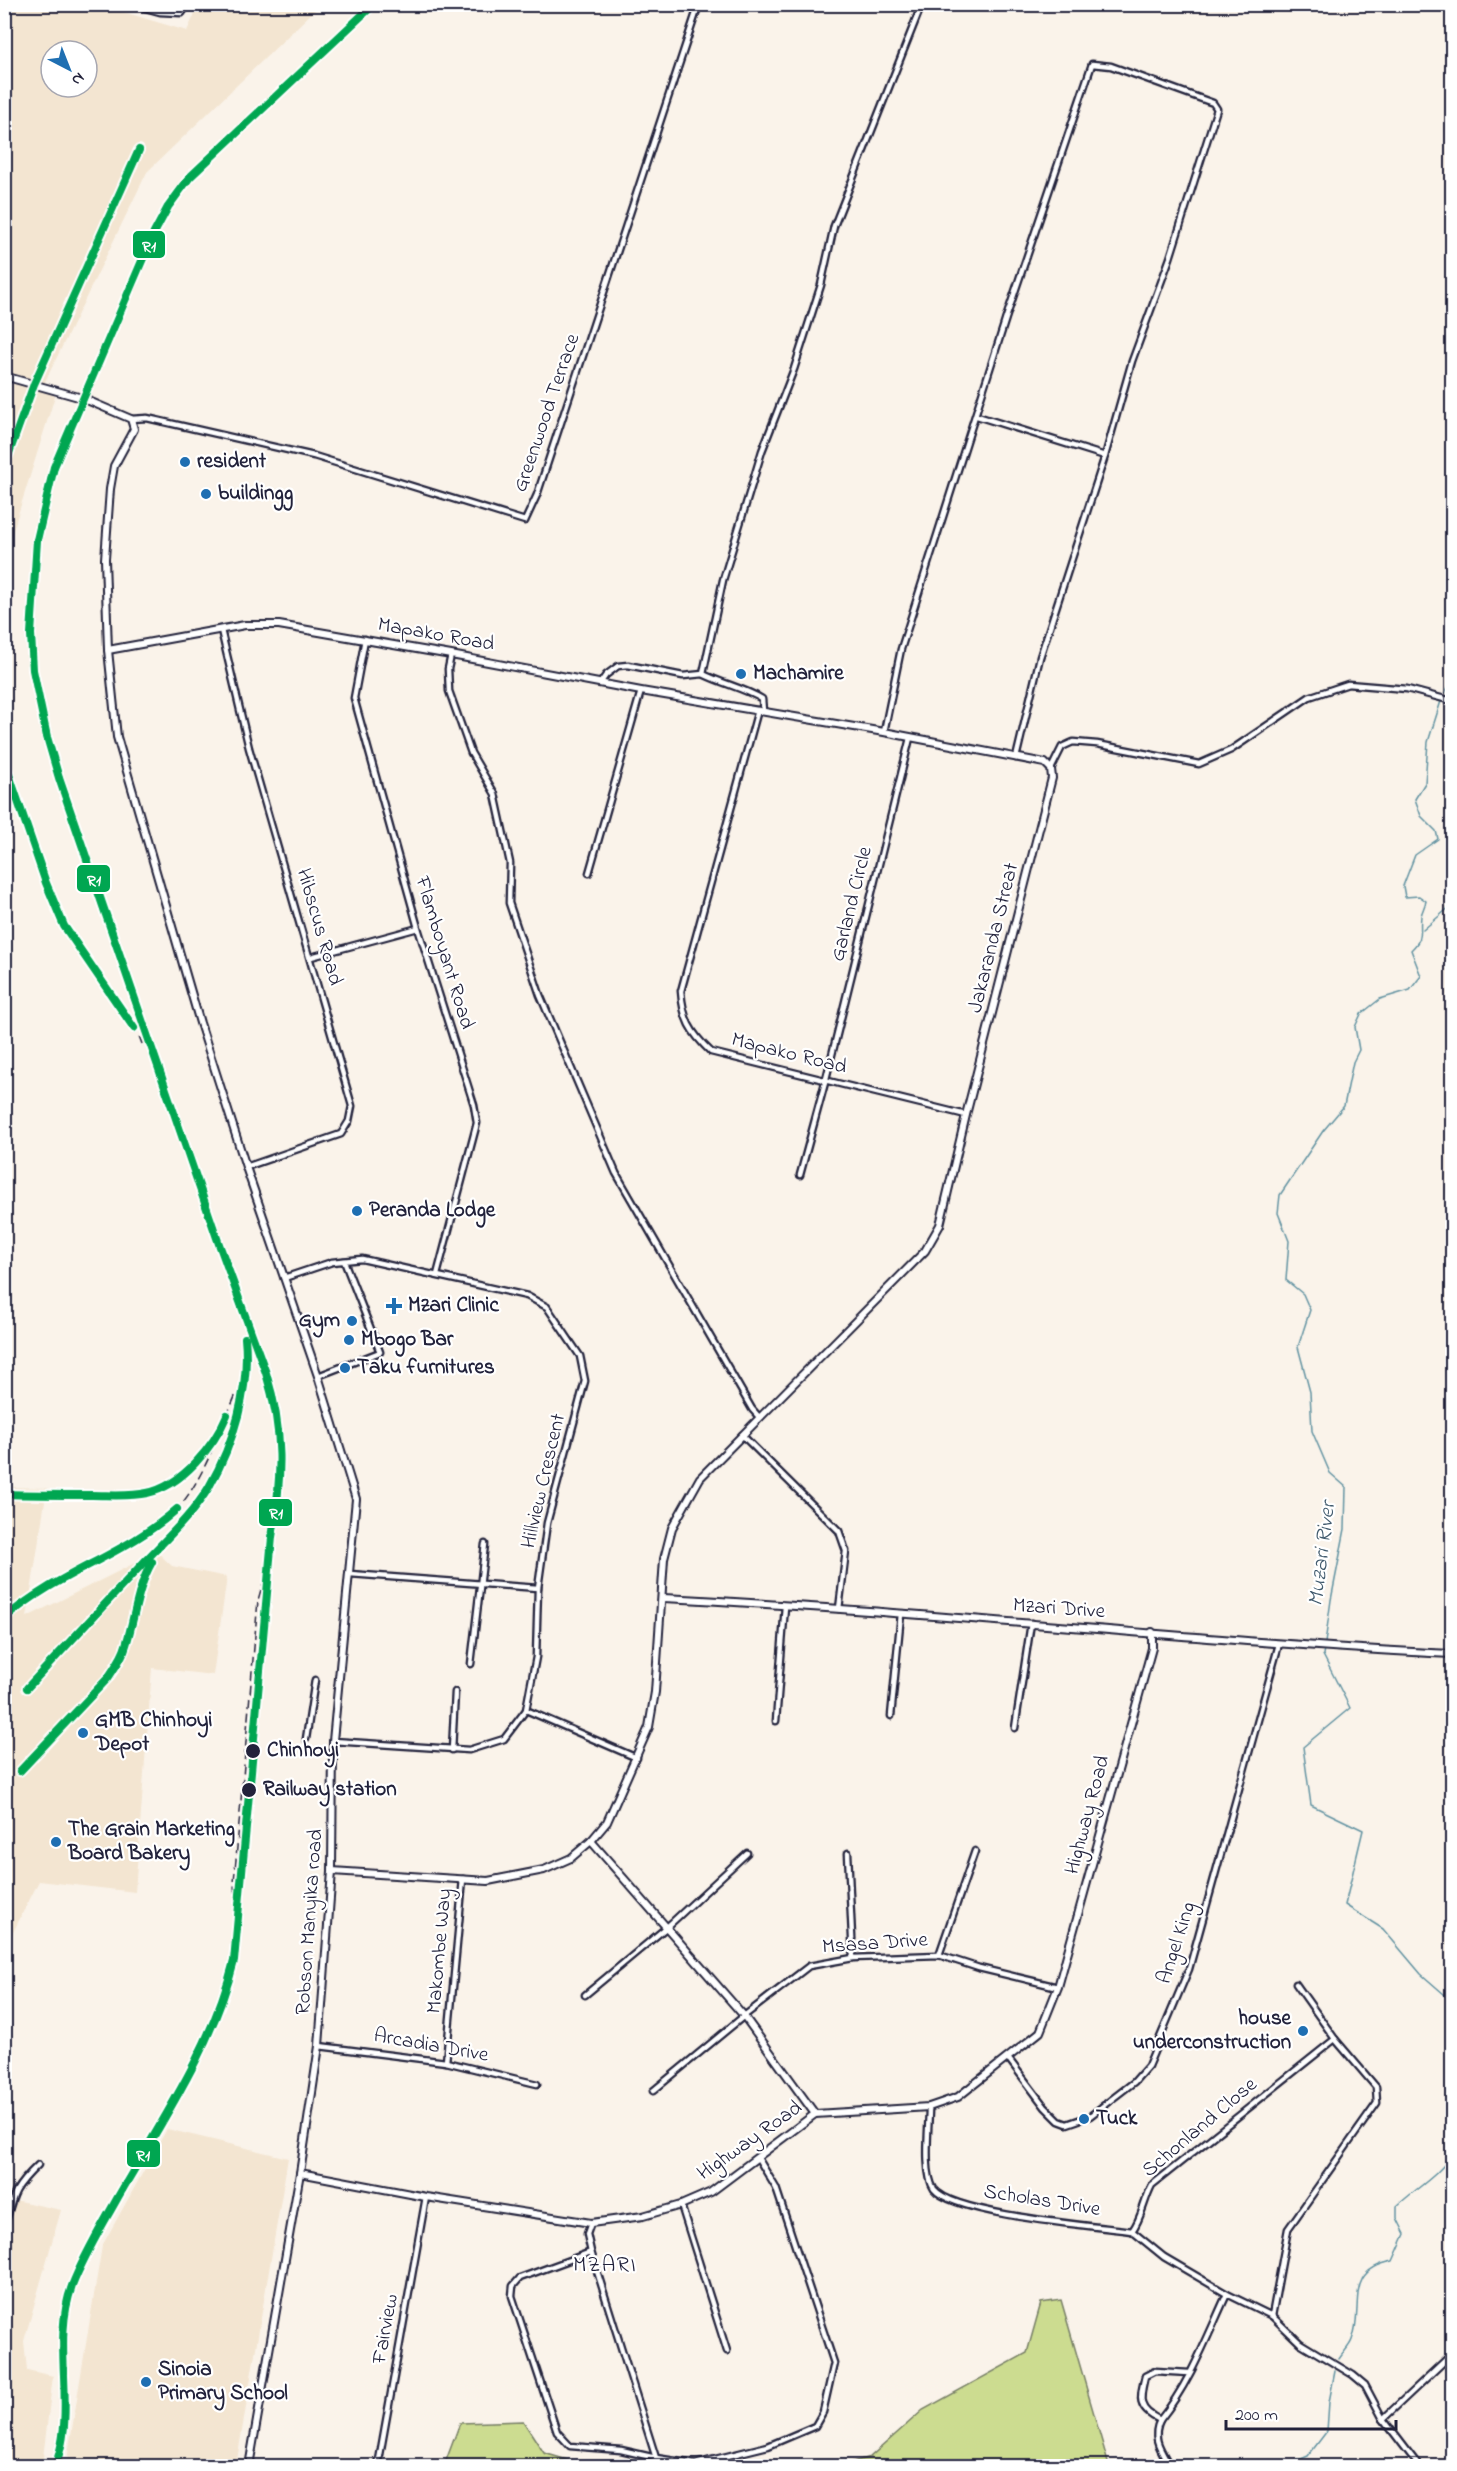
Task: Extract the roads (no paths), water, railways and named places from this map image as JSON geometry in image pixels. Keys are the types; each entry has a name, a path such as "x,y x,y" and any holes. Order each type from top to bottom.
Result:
{"street":[{"path":"131,4 160,12 182,13 188,4"},
{"name":"Greenwood Terrace","path":"4,376 82,398 131,419 147,418 314,456 525,521 541,484 699,4"},
{"path":"703,674 723,580 762,451 794,369 821,285 834,226 922,4"},
{"path":"884,732 901,649 977,416 1006,318 1092,64 1111,66 1213,103 1217,109 1170,258 1132,361 1105,456 1040,657 1016,758"},
{"path":"977,416 1105,456"},
{"name":"Robson Manyika road","path":"131,419 134,429 114,466 105,559 108,650 117,736 200,1023 246,1167 318,1376 356,1499 333,1741 332,1870 319,2046 300,2173 249,2466"},
{"name":"Mapako Road","path":"108,650 245,625 279,625 641,691 884,732 1045,763 1051,769"},
{"name":"Hibscus Road","path":"221,630 249,748 352,1106 349,1121 341,1134 246,1167"},
{"name":"Flamboyant Road","path":"365,639 354,698 418,928 474,1105 477,1123 437,1275"},
{"path":"451,655 448,669 449,691 471,753 495,794 510,863 509,903 540,995 616,1173 752,1409 759,1417"},
{"path":"601,682 618,666 628,665 683,676 703,674 725,684 748,690 762,699 760,710"},
{"path":"1051,769 1062,747 1073,742 1097,744 1199,764 1231,750 1309,697 1348,684 1407,689 1452,701"},
{"path":"589,873 641,691"},
{"name":"Mapako Road","path":"760,710 681,991 683,1012 695,1037 711,1052 966,1115"},
{"name":"Garland Circle","path":"800,1175 910,738"},
{"name":"Jakaranda Streat","path":"663,1598 664,1558 672,1528 700,1478 741,1434 925,1251 940,1225 1052,778 1051,769"},
{"path":"311,957 418,928"},
{"name":"Hillview Crescent","path":"284,1278 332,1262 362,1258 527,1296 547,1307 580,1356 585,1381 547,1522 538,1588 536,1657 526,1710 504,1739 469,1750 333,1741"},
{"path":"318,1376 380,1352 344,1261"},
{"path":"741,1434 839,1531 846,1551 839,1609"},
{"path":"471,1664 485,1544"},
{"path":"350,1574 538,1588"},
{"path":"4,1577 4,1634"},
{"path":"332,1870 488,1881 544,1870 571,1858 608,1822 649,1727 655,1692 663,1598"},
{"name":"Mzari Drive","path":"663,1598 1152,1632 1335,1648 1452,1654"},
{"path":"776,1722 785,1606"},
{"path":"891,1716 901,1614"},
{"path":"1015,1728 1031,1623"},
{"name":"Highway Road","path":"300,2173 426,2197 591,2223 643,2216 681,2205 711,2192 815,2114 929,2107 958,2097 1040,2032 1058,1988 1152,1648 1152,1632"},
{"name":"Angel King","path":"1008,2058 1045,2107 1059,2121 1068,2124 1090,2116 1134,2082 1149,2066 1189,1969 1279,1644"},
{"path":"306,1738 315,1680"},
{"path":"452,1749 455,1692"},
{"path":"526,1710 636,1758"},
{"path":"591,1840 744,2016 815,2114"},
{"path":"939,1955 975,1851"},
{"path":"585,1995 667,1927 747,1853"},
{"path":"848,1853 853,1958"},
{"name":"Makombe Way","path":"446,2062 463,1879"},
{"name":"Msasa Drive","path":"653,2091 809,1966 853,1958 939,1955 979,1968 1058,1988"},
{"path":"1272,2316 1288,2229 1377,2103 1376,2087 1335,2039 1296,1984"},
{"name":"Schonland Close","path":"1132,2231 1139,2223 1144,2199 1152,2185 1335,2039"},
{"name":"Arcadia Drive","path":"319,2046 446,2062 537,2084"},
{"name":"Scholas Drive","path":"929,2107 928,2175 935,2189 948,2199 985,2211 1132,2231"},
{"path":"591,2252 520,2278 513,2286 512,2296 557,2432 570,2446 621,2450 695,2464 768,2446 815,2426 823,2412 834,2363 776,2188 758,2158"},
{"path":"4,2229 13,2194 19,2184 38,2165"},
{"name":"Fairview","path":"378,2466 426,2197"},
{"path":"681,2205 727,2350"},
{"path":"591,2223 587,2234 591,2252 656,2458"},
{"path":"1132,2231 1164,2257 1227,2294 1272,2316 1300,2343 1359,2380 1369,2392 1383,2419 1419,2466"},
{"path":"1170,2466 1155,2437 1156,2428 1176,2401 1227,2294"},
{"path":"1383,2419 1452,2354"},
{"path":"1160,2420 1147,2414 1140,2399 1145,2376 1155,2371 1190,2373"}],"waterway":[{"path":"1445,693 1452,680"},
{"name":"Muzari River","path":"1325,1643 1345,1529 1346,1487 1330,1473 1312,1431 1310,1392 1298,1347 1310,1310 1303,1294 1286,1280 1289,1241 1278,1213 1280,1195 1323,1131 1344,1106 1353,1062 1359,1050 1355,1027 1361,1014 1380,999 1410,990 1421,976 1411,950 1420,938 1421,916 1426,901 1419,896 1405,897 1403,886 1415,855 1438,839 1436,831 1421,816 1415,799 1425,783 1428,742 1441,701"},
{"path":"1423,930 1452,905"},
{"name":"Muzari River","path":"1324,1648 1323,1655 1350,1708 1303,1747 1311,1805 1363,1830 1345,1905 1383,1929 1421,1974 1452,2001"},
{"path":"1339,2359 1352,2340 1361,2282 1367,2273 1377,2266 1393,2261 1405,2234 1397,2218 1397,2206 1433,2176 1452,2155"},
{"path":"1285,2466 1308,2456 1327,2431 1329,2402 1335,2371"}],"railway":[{"path":"279,1499 281,1442 273,1394 59,778 47,737 33,670 31,634 37,540 54,467 153,235 168,207 190,177 374,4"},
{"path":"4,467 34,384 139,150"},
{"path":"4,760 39,865 64,924 126,1012 142,1044"},
{"path":"27,1688 202,1499 218,1472 233,1435 243,1395 245,1336"},
{"path":"4,1494 126,1495 147,1493 163,1488 191,1468 213,1440 236,1394"},
{"path":"4,1619 42,1591 137,1539 163,1522 189,1494 213,1448"},
{"path":"265,1573 273,1489"},
{"path":"20,1771 108,1678 116,1666 125,1649 140,1589 154,1558"},
{"path":"235,1908 234,1883 258,1600 265,1576"}],"place":[{"name":"resident","path":"185,462"},
{"name":"buildingg","path":"206,494"},
{"name":"Machamire","path":"741,674"},
{"name":"Peranda Lodge","path":"357,1211"},
{"name":"Mzari Clinic","path":"394,1306"},
{"name":"Gym","path":"352,1321"},
{"name":"Mbogo Bar","path":"349,1340"},
{"name":"Taku furnitures","path":"345,1368"},
{"name":"GMB Chinhoyi Depot","path":"83,1733"},
{"name":"Chinhoyi","path":"253,1751"},
{"name":"Railway station","path":"249,1790"},
{"name":"The Grain Marketing Board Bakery","path":"56,1842"},
{"name":"house underconstruction","path":"1303,2031"},
{"name":"Tuck","path":"1084,2119"},
{"name":"Sinoia Primary School","path":"146,2382"}],"district":[{"name":"MZARI","path":"605,2266"}]}
